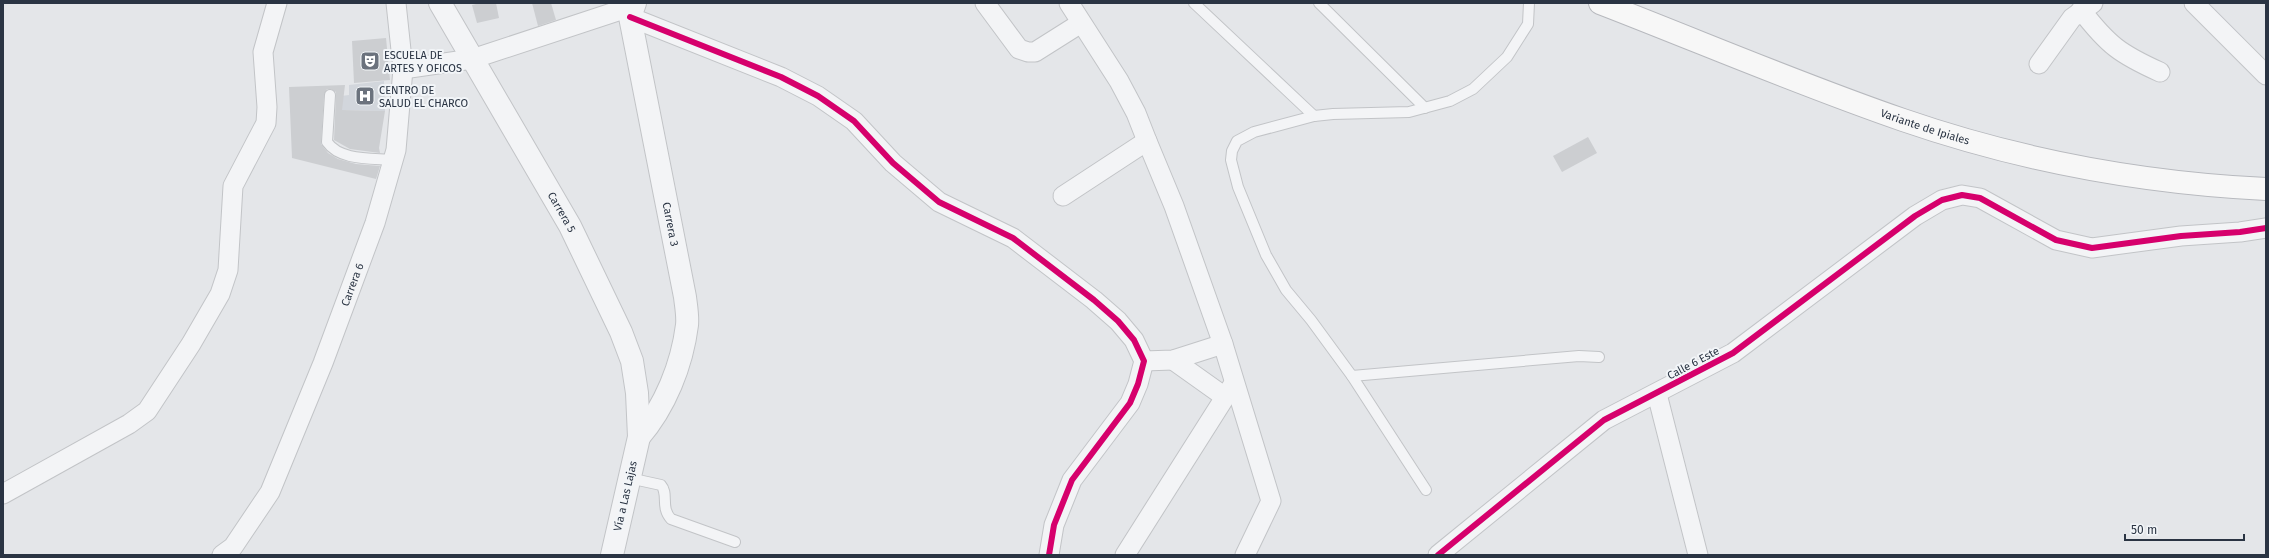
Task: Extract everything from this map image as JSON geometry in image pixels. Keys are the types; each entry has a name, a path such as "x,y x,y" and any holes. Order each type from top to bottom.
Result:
{"highway":[{"name":"Variante de Ipiales","path":"1600,3 1904,120 1994,147 2117,173 2225,187 2266,189"}],"street":[{"path":"3,494 129,424 147,411 192,344 220,294 228,270 233,186 266,123 267,107 263,52 277,3"},
{"name":"Carrera 6","path":"228,551 252,520 273,484 323,363 375,223 396,150 403,70 396,3"},
{"name":"Carrera 5","path":"440,3 570,226 621,332 632,361 639,437"},
{"path":"985,3 1019,49 1028,52 1035,52 1081,23"},
{"path":"1069,3 1119,81 1136,114 1174,206 1223,344 1230,390 1271,501 1245,555"},
{"path":"2194,3 2266,75"},
{"path":"403,70 472,59 632,7 818,96 854,121 893,163 939,202 1012,238 1094,300 1118,321 1134,340 1144,361 1138,384 1130,403 1072,480 1054,525 1049,555"},
{"name":"Carrera 3","path":"632,7 685,297 687,323 682,351 661,407 639,437"},
{"path":"2039,64 2072,18 2087,7 2107,42 2135,61 2160,72"},
{"path":"1063,196 1148,141"},
{"name":"Calle 6 Este","path":"1438,555 1604,420 1657,394 1733,353 1915,216 1942,200 1962,195 1980,198 2056,240 2092,248 2181,236 2240,232 2266,228"},
{"path":"1144,361 1173,360 1223,344"},
{"path":"1173,360 1230,390"},
{"path":"1125,555 1230,390"},
{"path":"1657,394 1698,555"},
{"name":"Vía a Las Lajas","path":"612,555 639,437"}],"lane":[{"path":"1194,3 1314,116"},
{"path":"1319,3 1425,108"},
{"path":"1426,490 1352,376 1311,320 1286,290 1266,255 1238,187 1231,160 1232,151 1237,141 1254,132 1314,116 1409,112 1450,102 1473,89 1507,57 1528,24 1529,3"},
{"path":"330,95 327,142 330,146 343,155 393,160"},
{"path":"1352,376 1579,356 1599,357"},
{"path":"629,478 661,485 664,493 665,510 671,519 735,542"}],"shaded area":[{"name":"CENTRO DE SALUD EL CHARCO","path":"384,81 385,111 342,110 341,96 349,95 349,85"}],"building":[{"path":"480,3 496,3 499,18 477,23 472,5"},
{"path":"532,3 551,3 556,20 538,26"},
{"name":"ESCUELA DE ARTES Y OFICOS","path":"386,38 390,80 354,83 352,41"},
{"path":"345,85 342,110 385,111 379,148 380,153 350,149 334,140 336,92 331,89 327,89 324,95 321,144 328,153 338,159 356,164 380,166 376,179 292,158 289,87"},
{"path":"1588,137 1597,153 1562,172 1553,156"}],"cycle path":[{"path":"630,17 781,77 818,96 854,121 893,163 939,202 1013,238 1094,300 1118,321 1134,340 1144,361 1138,384 1130,403 1072,480 1054,525 1049,555"},
{"path":"1438,555 1604,420 1733,353 1915,216 1942,200 1962,195 1980,198 2056,240 2092,248 2181,236 2240,232 2266,228"}],"place":[{"name":"ESCUELA DE ARTES Y OFICOS","path":"370,61"},
{"name":"CENTRO DE SALUD EL CHARCO","path":"365,96"}]}
